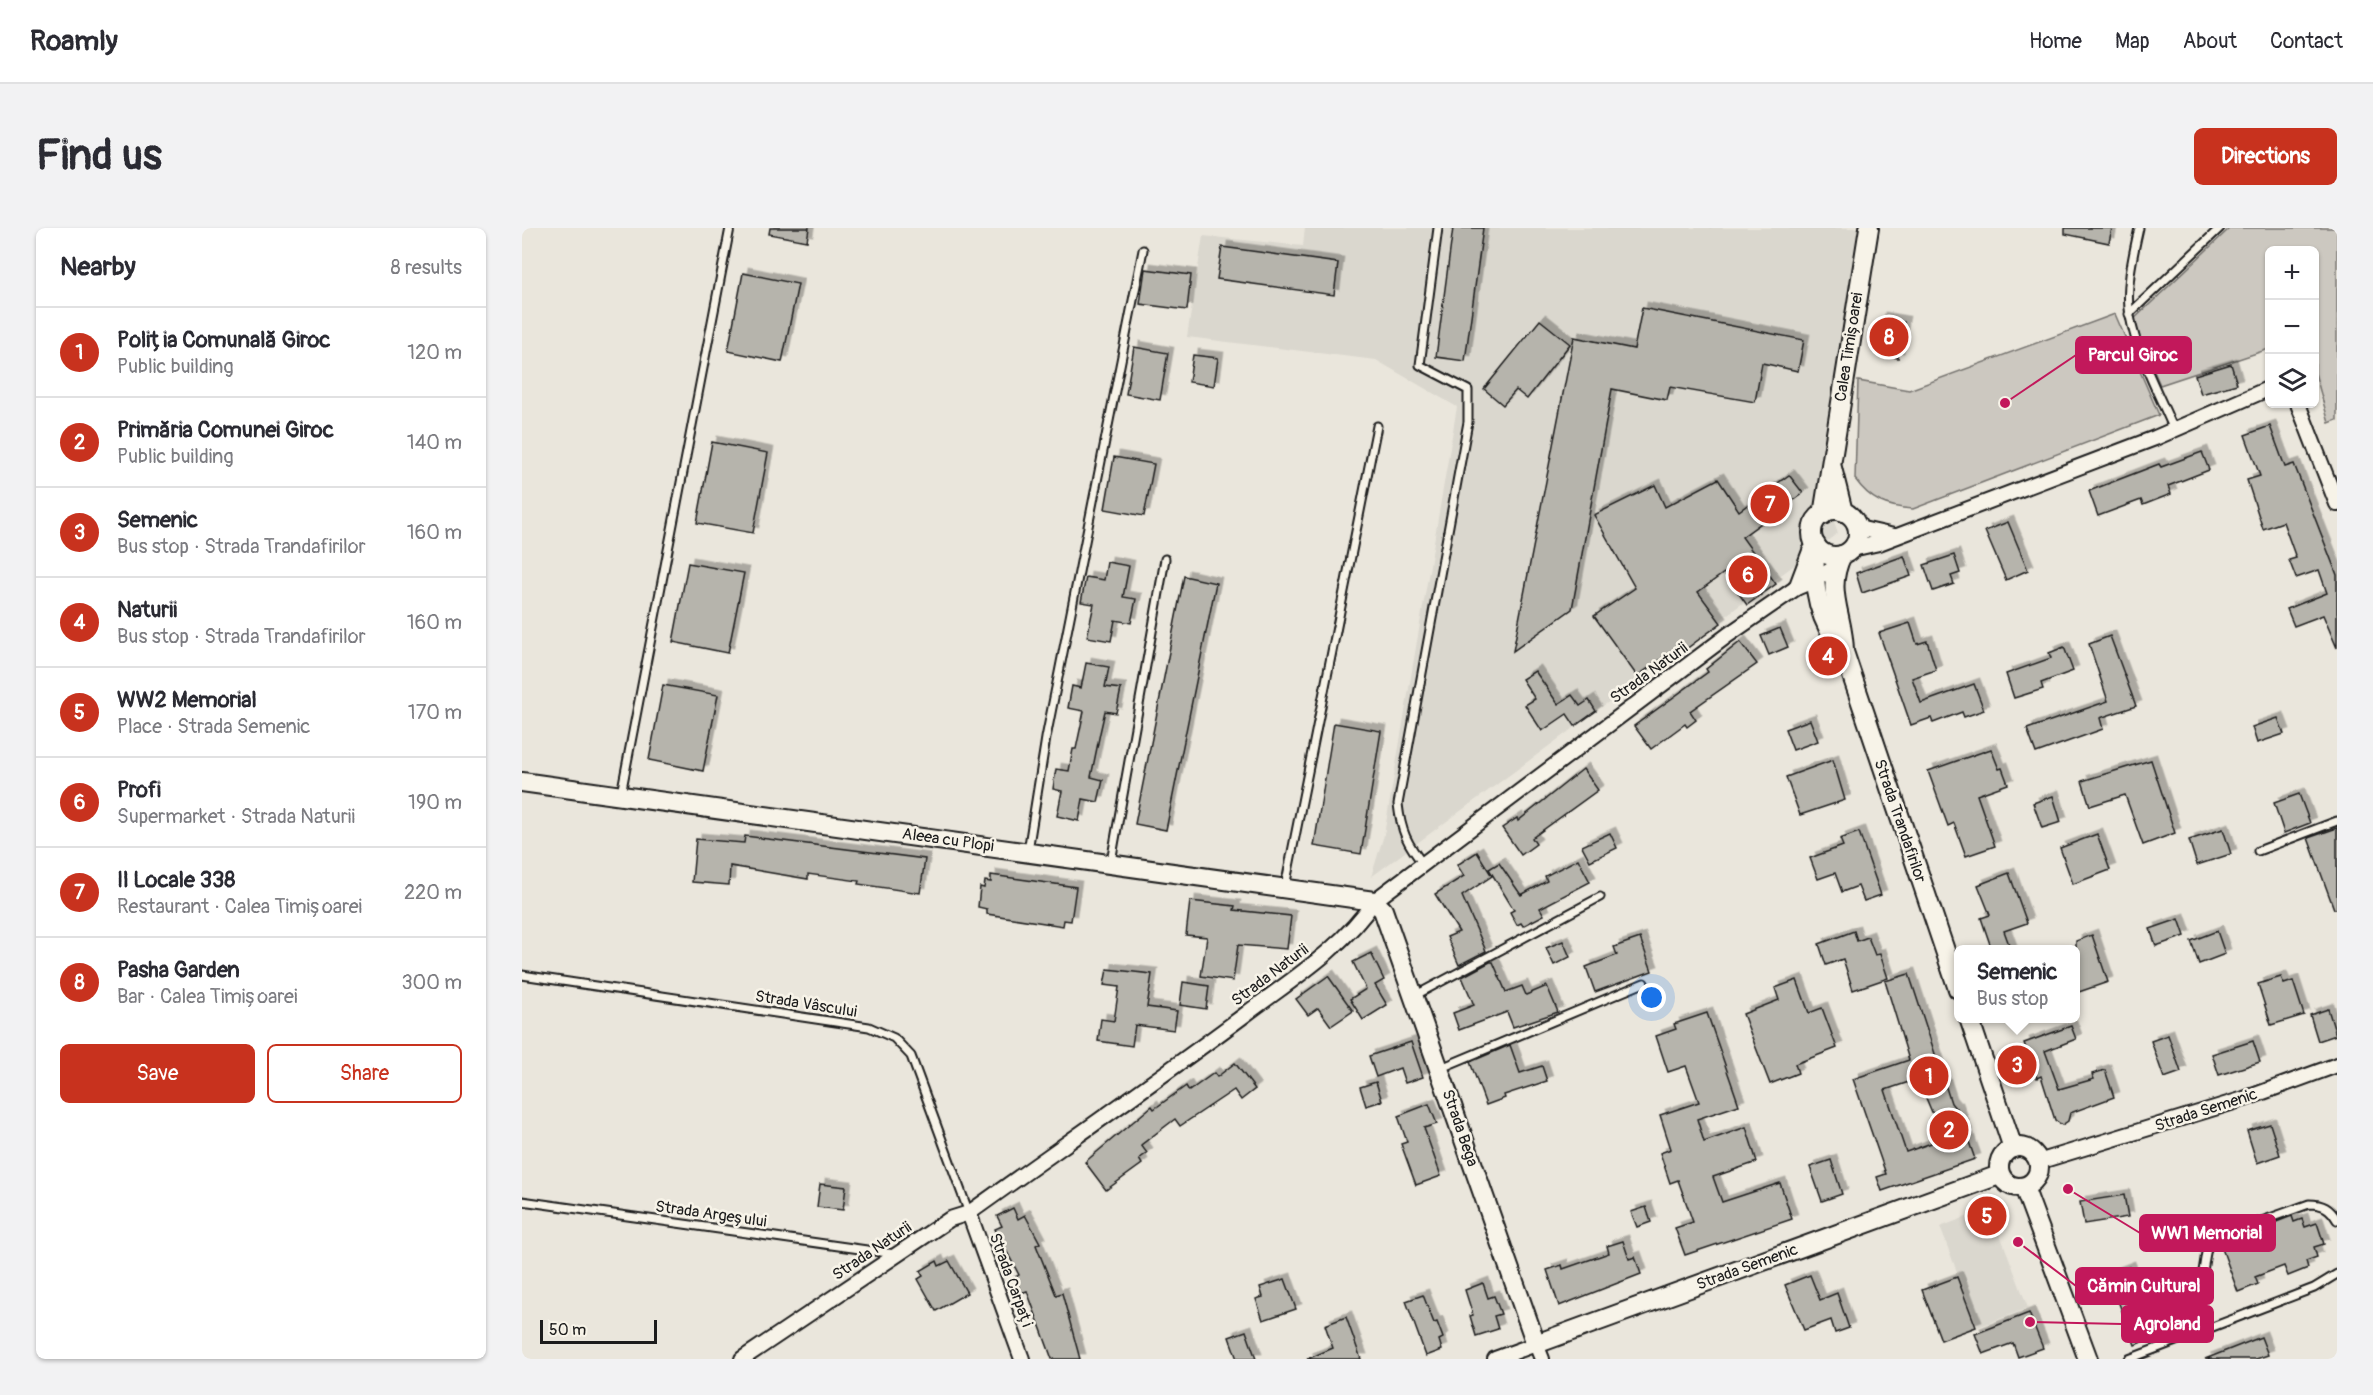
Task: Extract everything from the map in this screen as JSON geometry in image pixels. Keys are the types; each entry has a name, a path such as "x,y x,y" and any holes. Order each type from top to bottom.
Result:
{"street":[{"name":"Calea Timișoarei","path":"1822,515 1869,228"},
{"name":"Strada Naturii","path":"742,1359 895,1254 950,1219 969,1213 1202,1047 1311,965 1359,924 1374,901 1574,749 1796,588 1813,581 1843,557 2174,430 2265,390"},
{"path":"2300,408 2332,472 2337,504"},
{"name":"Calea Timișoarei","path":"1831,466 1843,512"},
{"path":"1796,588 1806,567 1814,541 1814,525 1822,515 1829,512 1843,512 1850,516 1858,528 1856,543 1843,557 1827,554 1814,541"},
{"path":"1858,528 1894,536"},
{"name":"Strada Trandafirilor","path":"1814,541 1813,581 1831,636 1844,652"},
{"name":"Strada Trandafirilor","path":"1843,557 1833,594 1844,632 1844,652 1954,974"},
{"name":"Aleea cu Plopi","path":"522,782 1111,862 1374,901"},
{"name":"Strada Bega","path":"1374,901 1383,910 1539,1352"},
{"path":"1971,1023 2013,1148"},
{"name":"Strada Semenic","path":"2038,1162 2244,1099 2337,1065"},
{"path":"2013,1148 2026,1148 2038,1162 2038,1174 2024,1187 2012,1187 2000,1175 1998,1168 2002,1156 2013,1148"},
{"name":"Strada Semenic","path":"1495,1359 1539,1352 2000,1175"},
{"path":"2024,1187 2088,1359"},
{"name":"Strada Carpați","path":"969,1213 1022,1359"}],"lane":[{"path":"621,794 730,228"},
{"path":"1424,865 1411,848 1400,827 1398,804 1468,422 1468,390 1420,365 1438,228"},
{"path":"2139,228 2130,280 2129,314 2134,333 2174,430"},
{"path":"2129,314 2220,228"},
{"path":"1028,851 1046,738 1143,250"},
{"path":"1285,889 1377,426"},
{"path":"1111,862 1165,559"},
{"path":"2258,851 2337,821"},
{"path":"1414,996 1600,897"},
{"name":"Strada Vâscului","path":"522,975 869,1027 894,1038 911,1056 969,1213"},
{"path":"1439,1068 1644,983"},
{"name":"Strada Argeșului","path":"522,1201 895,1254"},
{"path":"2192,1336 2187,1318 2188,1307 2203,1272 2209,1243 2228,1233 2309,1204 2319,1204 2330,1209 2337,1220"},
{"path":"2129,1359 2314,1288 2337,1274"}],"shaded area":[{"path":"1305,228 1859,228 1818,476 1838,533 1371,877 1384,835 1457,407 1376,360 1187,337 1203,236 1303,246"},
{"path":"2230,228 2337,228 2337,420 2329,423 2319,387 2319,246 2265,246 2265,350 2160,385 2132,321"},
{"path":"2115,314 2159,415 1913,509 1880,502 1867,493 1855,479 1858,381 1909,390"},
{"path":"1990,1208 2028,1308 1978,1327 1940,1227"}],"building":[{"path":"770,228 809,228 807,241 769,234"},
{"path":"1453,228 1483,228 1465,361 1436,357"},
{"path":"2065,228 2112,228 2109,243 2065,234"},
{"path":"1222,247 1338,263 1334,295 1217,279"},
{"path":"1145,269 1191,275 1187,310 1140,304"},
{"path":"743,273 798,284 782,362 728,351"},
{"path":"1642,308 1804,340 1798,371 1762,363 1755,402 1670,387 1667,400 1612,389 1572,609 1513,651 1574,337 1634,349"},
{"path":"1880,318 1904,322 1898,358 1874,352"},
{"path":"1540,320 1570,344 1527,399 1516,390 1503,405 1484,389"},
{"path":"1134,347 1168,353 1160,400 1126,394"},
{"path":"1193,355 1218,358 1214,386 1189,382"},
{"path":"2231,364 2237,384 2201,394 2195,375"},
{"path":"2270,426 2285,467 2294,464 2337,575 2337,648 2323,615 2294,626 2287,609 2327,593 2319,570 2296,578 2289,560 2296,558 2283,522 2263,529 2247,480 2260,476 2245,435"},
{"path":"712,442 768,453 753,533 697,523"},
{"path":"2202,452 2209,470 2168,486 2171,494 2143,505 2141,500 2098,516 2089,491 2159,464 2161,467"},
{"path":"1114,457 1154,464 1144,516 1105,509"},
{"path":"1789,475 1803,493 1742,537 1776,584 1747,605 1724,573 1698,592 1721,623 1670,661 1666,656 1637,676 1594,616 1635,588 1594,515 1655,485 1665,507 1718,479 1739,511"},
{"path":"2008,522 2028,570 2006,580 1985,531"},
{"path":"1954,555 1960,573 1951,576 1954,584 1933,591 1924,565"},
{"path":"1904,556 1911,576 1862,593 1856,573"},
{"path":"1107,562 1129,566 1123,597 1136,599 1131,623 1115,620 1111,641 1087,637 1094,604 1081,602 1086,577 1104,580"},
{"path":"688,563 744,573 728,653 673,642"},
{"path":"1184,576 1216,583 1166,830 1135,824"},
{"path":"1910,623 1917,644 1927,641 1936,670 1912,678 1921,703 1974,684 1984,710 1964,717 1962,712 1933,723 1931,718 1911,725 1879,633"},
{"path":"1780,628 1788,647 1769,655 1761,636"},
{"path":"2110,636 2136,706 2100,718 2103,729 2036,753 2027,729 2108,701 2089,644"},
{"path":"1740,642 1757,664 1690,711 1696,720 1687,727 1685,724 1651,749 1634,726 1708,672 1706,669"},
{"path":"2064,647 2073,671 2041,683 2043,689 2014,698 2006,674 2051,658 2049,653"},
{"path":"1086,663 1109,667 1105,687 1121,689 1116,713 1105,711 1091,777 1103,780 1098,802 1083,799 1079,821 1057,816 1062,791 1053,789 1056,769 1069,771 1073,749 1076,749 1084,711 1068,708 1072,686 1081,688"},
{"path":"1535,671 1558,704 1572,695 1580,706 1589,700 1596,711 1575,726 1567,714 1542,731 1525,705 1535,699 1522,679"},
{"path":"663,685 718,695 703,771 649,760"},
{"path":"2278,718 2284,734 2257,743 2252,727"},
{"path":"1810,720 1818,741 1793,750 1785,729"},
{"path":"1334,723 1381,731 1361,854 1314,846"},
{"path":"1991,749 2008,784 1977,795 1995,846 1966,856 1954,823 1948,826 1928,771"},
{"path":"1833,760 1845,800 1800,815 1786,777"},
{"path":"2151,760 2175,833 2143,845 2125,795 2090,806 2082,781"},
{"path":"1583,769 1598,790 1532,838 1536,844 1521,855 1502,828 1517,818 1518,821"},
{"path":"2299,794 2310,823 2284,833 2274,803"},
{"path":"2053,796 2061,822 2042,828 2033,803"},
{"path":"2337,828 2337,909 2334,909 2308,838"},
{"path":"2223,829 2231,854 2197,865 2189,840"},
{"path":"1859,832 1881,895 1864,901 1858,886 1842,892 1835,873 1818,879 1810,858 1843,846 1840,839"},
{"path":"1610,833 1617,848 1590,861 1582,846"},
{"path":"2097,834 2110,870 2073,884 2060,848"},
{"path":"745,836 925,859 920,893 858,884 859,881 808,874 808,879 730,866 729,885 692,882 696,839 744,843"},
{"path":"1477,852 1492,876 1462,896 1486,951 1459,965 1447,937 1459,932 1435,894 1464,876 1457,865"},
{"path":"1578,859 1590,882 1540,908 1544,915 1523,926 1521,923 1517,925 1510,912 1514,910 1489,869 1499,863 1521,895 1547,881 1545,876"},
{"path":"2009,873 2027,923 2004,931 2009,945 1990,945 1981,918 1990,915 1978,885"},
{"path":"991,875 1076,887 1071,921 1064,920 1063,926 987,914 987,909 978,907 980,887 984,888 985,881 991,882"},
{"path":"1190,901 1235,906 1234,910 1291,916 1287,949 1238,945 1233,981 1201,976 1207,937 1186,935"},
{"path":"2179,919 2185,936 2156,946 2150,929"},
{"path":"1854,931 1857,941 1868,937 1875,955 1880,954 1888,978 1853,990 1843,959 1826,965 1819,944"},
{"path":"2217,931 2225,954 2199,964 2191,941"},
{"path":"2092,935 2108,982 2080,992 2080,945 2076,945 2076,941"},
{"path":"1640,938 1652,971 1595,992 1586,967 1617,955 1614,947"},
{"path":"1563,941 1570,957 1554,965 1546,948"},
{"path":"1371,953 1384,980 1375,985 1387,1005 1363,1020 1350,999 1366,989 1353,962"},
{"path":"1493,962 1506,992 1522,986 1526,995 1547,986 1558,1012 1513,1027 1507,1012 1459,1030 1453,1013 1474,1005 1462,977"},
{"path":"1107,969 1152,974 1147,1007 1177,1011 1174,1030 1135,1025 1132,1046 1098,1041 1101,1019 1114,1021 1119,987 1104,985"},
{"path":"1909,974 1951,1103 1957,1108 1975,1159 1882,1191 1877,1177 1886,1174 1853,1079 1909,1060 1885,981","holes":["1918,1079 1934,1117 1929,1119 1937,1141 1906,1152 1885,1090"]},
{"path":"1328,976 1353,1011 1331,1026 1318,1008 1308,1015 1296,999"},
{"path":"2281,977 2284,984 2293,981 2304,1015 2271,1025 2258,984"},
{"path":"1797,980 1809,1013 1822,1008 1837,1048 1795,1064 1798,1073 1770,1084 1743,1014 1779,1000 1775,988"},
{"path":"1183,982 1209,986 1206,1009 1180,1005"},
{"path":"2328,1009 2336,1035 2318,1041 2310,1015"},
{"path":"1707,1013 1739,1105 1697,1119 1704,1142 1746,1127 1757,1162 1713,1177 1722,1202 1780,1183 1792,1219 1685,1255 1675,1228 1693,1222 1678,1180 1670,1183 1660,1153 1671,1149 1660,1115 1699,1102 1686,1066 1668,1072 1656,1036 1676,1029 1674,1024"},
{"path":"2071,1026 2076,1039 2045,1051 2059,1089 2094,1079 2092,1074 2105,1070 2114,1097 2070,1113 2068,1121 2062,1125 2055,1120 2041,1076 2037,1078 2024,1043"},
{"path":"2168,1035 2181,1072 2164,1078 2151,1041"},
{"path":"2253,1041 2260,1062 2219,1075 2212,1054"},
{"path":"1411,1042 1423,1077 1405,1083 1400,1068 1376,1077 1369,1056"},
{"path":"1510,1045 1520,1073 1542,1066 1547,1081 1504,1095 1505,1098 1486,1105 1470,1062"},
{"path":"1235,1063 1255,1089 1241,1100 1234,1090 1180,1126 1175,1119 1141,1145 1147,1153 1139,1159 1142,1164 1106,1190 1085,1162 1152,1106 1154,1109 1186,1086 1189,1091 1214,1073 1217,1077"},
{"path":"1376,1082 1382,1101 1366,1106 1360,1087"},
{"path":"1429,1104 1437,1124 1424,1128 1441,1176 1416,1185 1401,1144 1407,1142 1398,1116"},
{"path":"2270,1124 2280,1155 2257,1163 2247,1131"},
{"path":"1831,1160 1842,1194 1822,1201 1810,1167"},
{"path":"820,1184 846,1187 843,1210 817,1207"},
{"path":"2124,1195 2128,1217 2084,1224 2080,1202"},
{"path":"1646,1207 1651,1222 1637,1227 1631,1212"},
{"path":"1013,1208 1018,1219 1025,1215 1040,1243 1036,1245 1056,1295 1062,1293 1080,1359 1052,1359 1027,1291 1021,1293 1015,1277 1019,1275 995,1229 1002,1226 997,1216"},
{"path":"2292,1216 2294,1222 2302,1219 2305,1227 2317,1223 2324,1244 2314,1247 2317,1257 2306,1261 2308,1268 2288,1276 2284,1266 2255,1277 2258,1284 2238,1292 2220,1243 2243,1234 2245,1239 2273,1228 2271,1224"},
{"path":"1623,1241 1629,1259 1635,1257 1641,1274 1559,1306 1547,1270 1562,1265 1563,1269 1609,1253 1607,1246"},
{"path":"937,1261 939,1266 949,1261 967,1293 936,1311 918,1279 923,1276 920,1271"},
{"path":"2129,1267 2156,1336 2135,1345 2108,1275"},
{"path":"1810,1275 1820,1300 1837,1293 1849,1328 1835,1333 1831,1320 1804,1330 1785,1285"},
{"path":"1957,1277 1976,1327 1941,1340 1922,1290"},
{"path":"1285,1279 1296,1309 1263,1320 1256,1299 1263,1297 1260,1287"},
{"path":"1483,1283 1488,1298 1494,1296 1501,1314 1494,1316 1498,1329 1476,1336 1470,1316 1473,1315 1465,1290"},
{"path":"1423,1295 1434,1323 1437,1322 1443,1338 1439,1340 1442,1350 1426,1356 1406,1301"},
{"path":"2029,1313 2043,1348 2018,1357 2013,1343 1983,1354 1975,1334"},
{"path":"1346,1317 1361,1359 1307,1359 1333,1348 1325,1325"},
{"path":"1246,1331 1256,1359 1237,1359 1229,1337"},
{"path":"2261,1337 2268,1355 2256,1359 2205,1359"}],"place":[{"name":"Pasha Garden","path":"1889,337"},
{"name":"Parcul Giroc","path":"2005,403"},
{"name":"Il Locale 338","path":"1770,504"},
{"name":"Profi","path":"1748,575"},
{"name":"Naturii","path":"1828,656"},
{"name":"Semenic","path":"2017,1065"},
{"name":"Poliția Comunală Giroc","path":"1929,1076"},
{"name":"Primăria Comunei Giroc","path":"1949,1130"},
{"name":"WW1 Memorial","path":"2068,1189"},
{"name":"WW2 Memorial","path":"1987,1216"},
{"name":"Cămin Cultural","path":"2018,1242"},
{"name":"Agroland","path":"2030,1322"}]}
